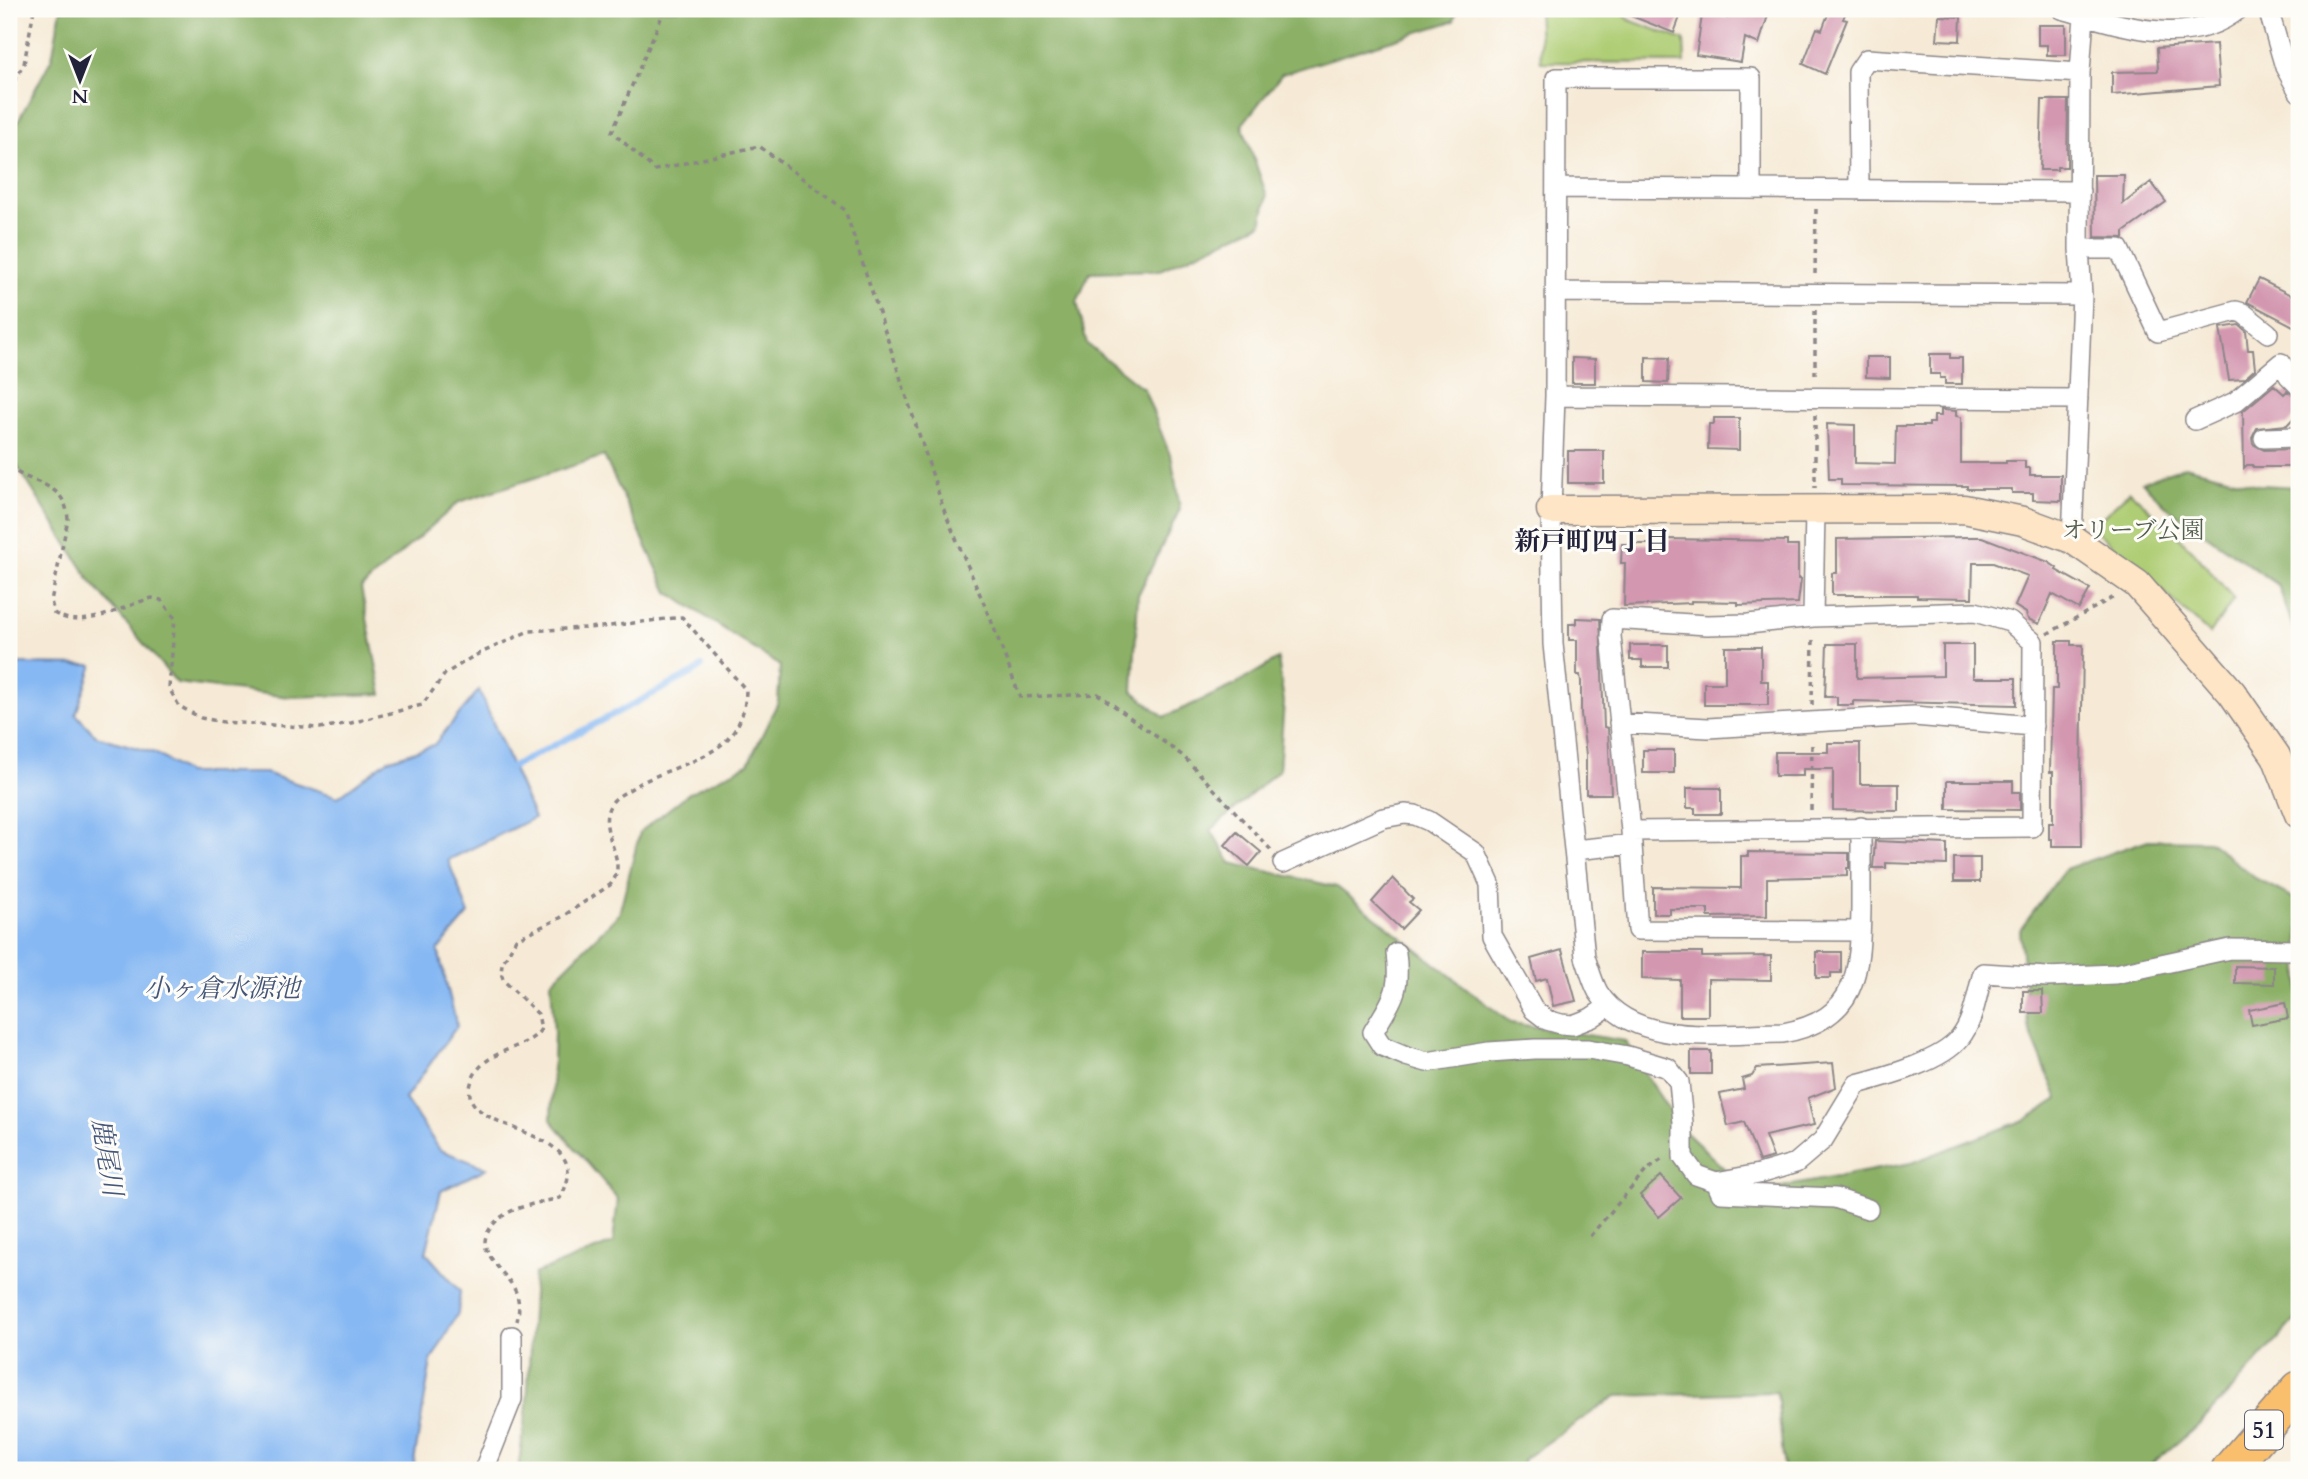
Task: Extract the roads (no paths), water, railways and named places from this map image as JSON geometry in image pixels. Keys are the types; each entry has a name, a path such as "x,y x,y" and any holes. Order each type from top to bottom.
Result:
{"highway":[{"name":"51","path":"2239,1466 2299,1379"},
{"name":"51","path":"2239,1466 2299,1389"},
{"name":"51","path":"2239,1466 2299,1417"}],"street":[{"path":"2062,9 2133,29 2172,32 2203,27 2239,9"},
{"path":"2269,9 2285,67 2299,92"},
{"path":"2072,539 2082,295 2079,249 2080,73 2084,15"},
{"path":"1859,190 1858,72 1867,59 2080,73"},
{"path":"1751,189 1751,78 1556,78 1555,396 1551,510 1553,644 1585,957 1598,991 1609,1006 1635,1024 1667,1034 1783,1033 1823,1020 1852,987 1858,964 1861,827"},
{"path":"1556,188 2080,191"},
{"path":"2079,249 2119,249 2158,332 2236,311 2244,313 2268,333"},
{"path":"1556,292 2082,295"},
{"path":"2194,420 2235,402 2281,363 2299,386"},
{"path":"1555,396 2078,399"},
{"path":"2264,438 2299,437"},
{"path":"1551,510 1965,509 2023,521 2072,539 2137,584 2232,693 2276,756 2299,814"},
{"path":"1813,617 1815,511"},
{"path":"1574,850 1632,838 1861,827 2032,827 2033,642 2010,622 1975,612 1813,617 1735,624 1612,619 1611,636 1632,838 1638,930 1860,931"},
{"path":"1619,723 1708,728 1914,716 2033,726"},
{"path":"1283,863 1383,818 1415,814 1476,853 1490,884 1492,936 1534,1010 1547,1020 1573,1025 1591,1018 1609,1006"},
{"path":"1396,953 1399,977 1394,998 1373,1032 1382,1046 1427,1062 1489,1052 1588,1049 1628,1056 1668,1068 1679,1082 1683,1157 1696,1175 1716,1182 1759,1174 1796,1163 1823,1140 1857,1084 1910,1068 1950,1048 1968,1026 1983,972 2048,977 2115,974 2230,949 2299,950"},
{"path":"1716,1182 1721,1193 1835,1198 1868,1209"},
{"path":"484,1470 512,1398 512,1336"}],"water":[{"name":"小ヶ倉水源池","path":"9,648 12,664 93,665 76,714 96,736 155,753 187,773 265,773 338,797 388,760 434,745 479,690 534,818 448,860 469,914 438,950 457,1026 405,1099 440,1150 487,1168 441,1191 426,1253 460,1291 458,1313 431,1361 414,1462 416,1470 9,1470"}],"waterway":[{"path":"512,767 702,666"}],"district":[{"name":"新戸町四丁目","path":"1592,541"}],"park label":[{"name":"オリーブ公園","path":"2133,530"}],"water label":[{"name":"鹿尾川","path":"107,1157"}]}
